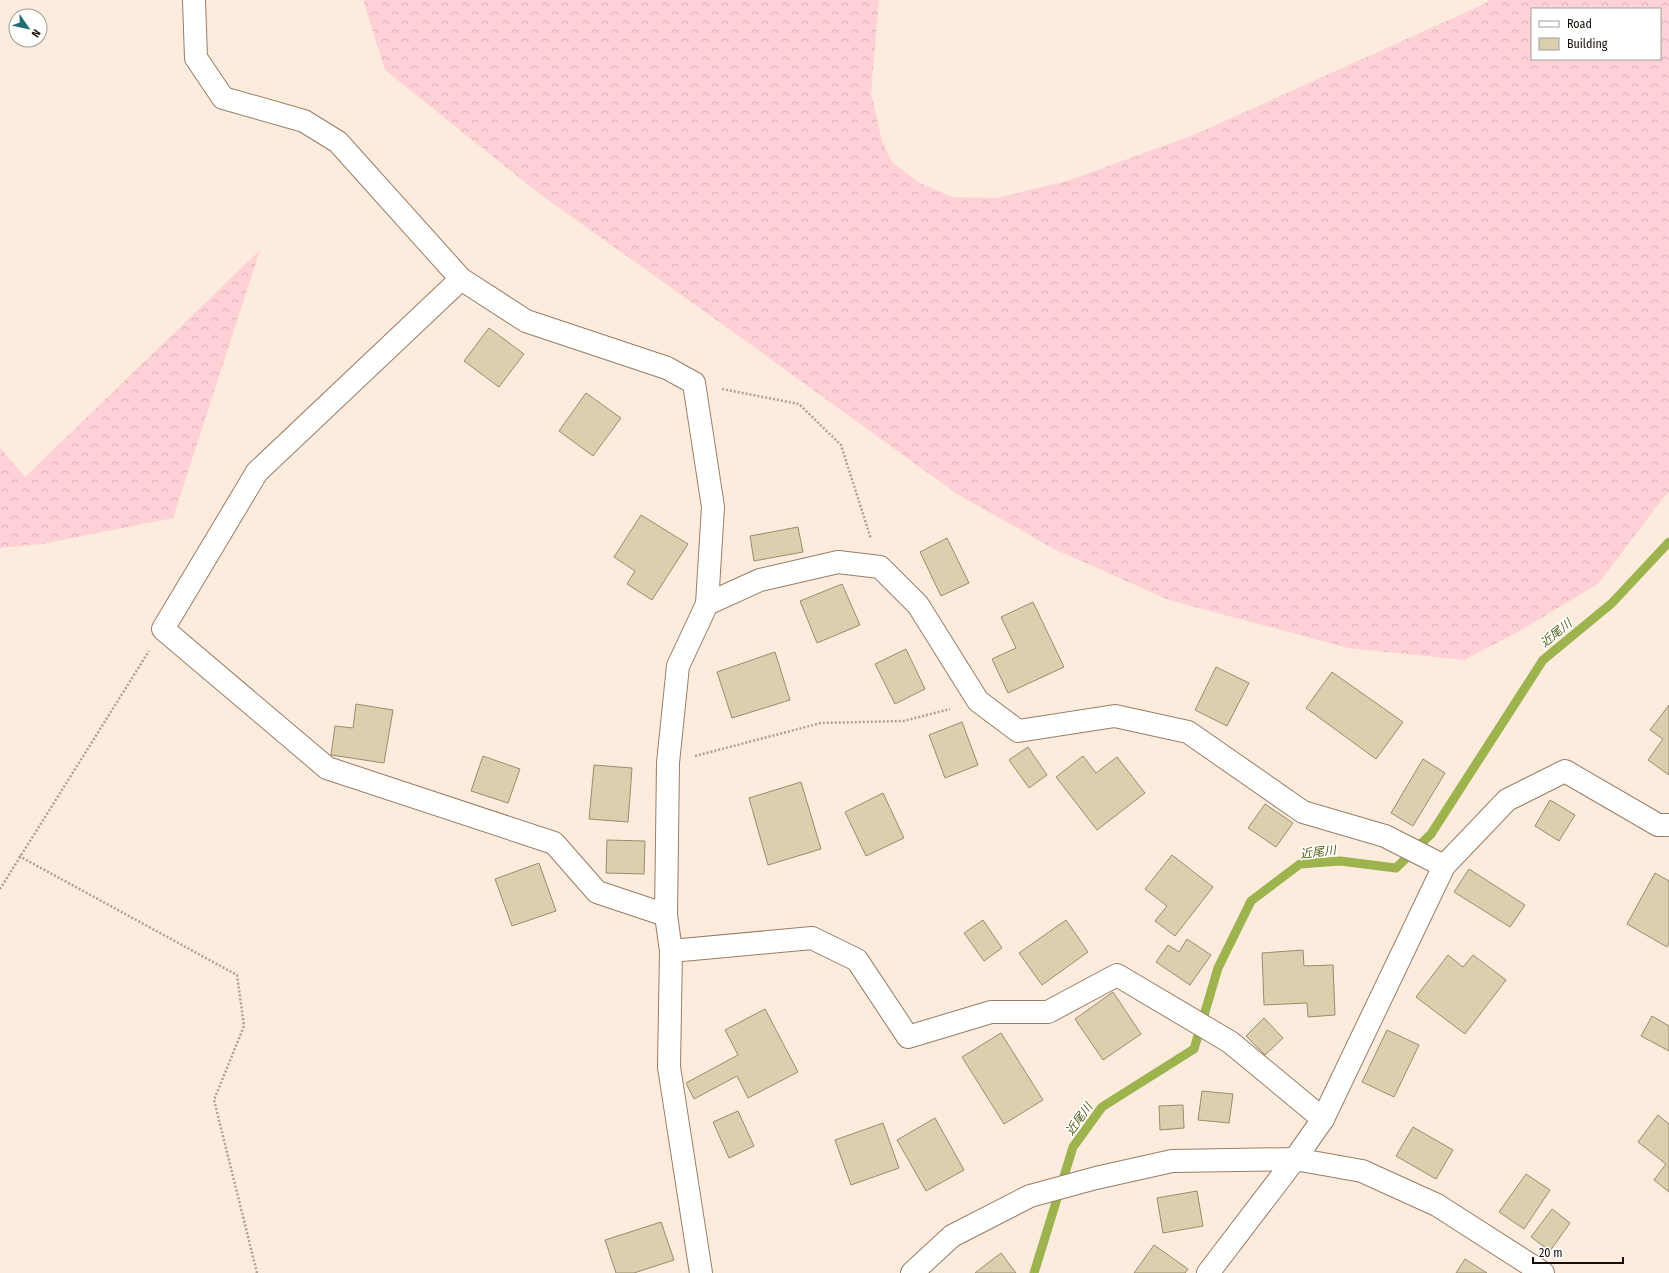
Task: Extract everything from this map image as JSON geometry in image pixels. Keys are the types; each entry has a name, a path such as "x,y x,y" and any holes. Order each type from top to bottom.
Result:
{"street":[{"path":"194,0 196,58 223,98 304,121 338,142 461,279 526,321 667,368 694,383 713,507 707,604 678,666 668,763 666,915 671,951 669,1067 701,1273"},
{"path":"461,279 257,472 163,629 327,768 554,843 598,892 666,915"},
{"path":"707,604 760,580 838,562 880,567 918,606 978,701 1018,731 1115,716 1188,732 1303,812 1385,836 1444,866"},
{"path":"1208,1273 1295,1159 1323,1119 1444,866 1507,800 1565,771 1658,825 1669,825"},
{"path":"671,951 812,938 857,960 908,1037 991,1012 1048,1012 1117,975 1230,1042 1323,1119"},
{"path":"912,1273 952,1236 1030,1196 1096,1178 1172,1161 1295,1159 1362,1170 1437,1205 1543,1273"}],"path":[{"path":"694,383 799,404 841,445 880,567"},
{"path":"0,889 163,629"},
{"path":"668,763 821,723 904,721 978,701"},
{"path":"20,856 237,975 244,1026 214,1100 257,1273"}],"green space":[{"path":"363,0 879,0 871,93 882,141 892,162 918,182 952,197 996,198 1067,181 1196,134 1482,5 1490,0 1669,0 1669,492 1598,584 1516,633 1464,660 1348,648 1169,600 1056,550 957,494 541,195 385,70"},
{"path":"260,250 173,518 42,544 0,548 0,448 25,477"}],"building":[{"path":"489,328 524,354 499,387 464,361"},
{"path":"586,393 621,418 593,456 559,431"},
{"path":"641,515 688,544 652,600 627,584 635,571 614,557"},
{"path":"798,527 803,552 754,561 750,536"},
{"path":"947,538 969,583 941,596 920,552"},
{"path":"842,584 860,625 817,643 800,601"},
{"path":"1033,602 1064,667 1008,693 992,659 1016,648 1001,617"},
{"path":"906,649 925,689 895,704 875,664"},
{"path":"775,652 790,700 732,718 717,672"},
{"path":"1216,667 1249,683 1227,726 1195,710"},
{"path":"1332,672 1403,722 1376,759 1306,708"},
{"path":"356,704 393,710 384,763 331,755 335,726 353,728"},
{"path":"1669,705 1669,775 1648,760 1663,739 1650,730"},
{"path":"962,722 978,765 945,778 929,735"},
{"path":"1028,747 1047,775 1029,788 1009,760"},
{"path":"483,756 520,769 508,803 471,791"},
{"path":"1083,756 1096,773 1117,757 1145,793 1097,830 1056,777"},
{"path":"1423,759 1445,773 1413,826 1391,813"},
{"path":"594,765 632,768 628,822 589,819"},
{"path":"801,782 821,849 768,865 749,798"},
{"path":"883,793 904,838 866,856 845,812"},
{"path":"1550,800 1575,815 1559,841 1535,826"},
{"path":"1265,804 1293,823 1276,847 1248,828"},
{"path":"607,840 645,841 644,874 606,873"},
{"path":"1172,855 1213,887 1175,936 1155,921 1167,906 1145,889"},
{"path":"539,863 556,911 512,926 495,879"},
{"path":"1469,869 1525,905 1510,927 1454,892"},
{"path":"1655,873 1669,881 1669,943 1667,947 1627,924"},
{"path":"983,920 1002,948 984,961 964,933"},
{"path":"1066,920 1088,952 1042,985 1019,953"},
{"path":"1187,939 1211,955 1190,985 1156,962 1168,945 1179,952"},
{"path":"1303,950 1304,966 1333,965 1335,1015 1308,1017 1307,1003 1264,1005 1262,953"},
{"path":"1448,955 1463,967 1473,955 1506,980 1465,1034 1416,997"},
{"path":"1113,992 1141,1034 1103,1060 1075,1019"},
{"path":"765,1009 798,1072 748,1098 737,1076 694,1099 686,1083 738,1055 725,1030"},
{"path":"1652,1016 1669,1026 1669,1051 1641,1036"},
{"path":"1264,1018 1283,1038 1265,1055 1246,1036"},
{"path":"1387,1030 1419,1045 1394,1097 1362,1082"},
{"path":"1001,1033 1043,1100 1004,1124 962,1057"},
{"path":"1202,1091 1233,1094 1229,1123 1198,1120"},
{"path":"1183,1105 1184,1128 1160,1130 1159,1106"},
{"path":"738,1111 754,1146 729,1158 713,1122"},
{"path":"1658,1115 1669,1124 1669,1192 1654,1180 1666,1164 1638,1142"},
{"path":"935,1118 964,1170 926,1191 897,1140"},
{"path":"883,1123 899,1168 851,1185 835,1140"},
{"path":"1413,1127 1453,1150 1436,1179 1396,1156"},
{"path":"1526,1174 1550,1190 1524,1229 1499,1212"},
{"path":"1197,1191 1203,1226 1163,1233 1157,1198"},
{"path":"1552,1209 1570,1223 1550,1251 1531,1237"},
{"path":"661,1222 674,1260 634,1273 616,1273 605,1240"},
{"path":"1154,1245 1188,1269 1185,1273 1134,1273"},
{"path":"1001,1253 1016,1273 975,1273"},
{"path":"1465,1259 1487,1273 1456,1273"}],"waterway":[{"name":"近尾川","path":"1034,1273 1073,1147 1102,1107 1194,1049 1218,968 1251,901 1300,864 1340,861 1396,868 1431,834 1543,660 1612,603 1669,542"}]}
